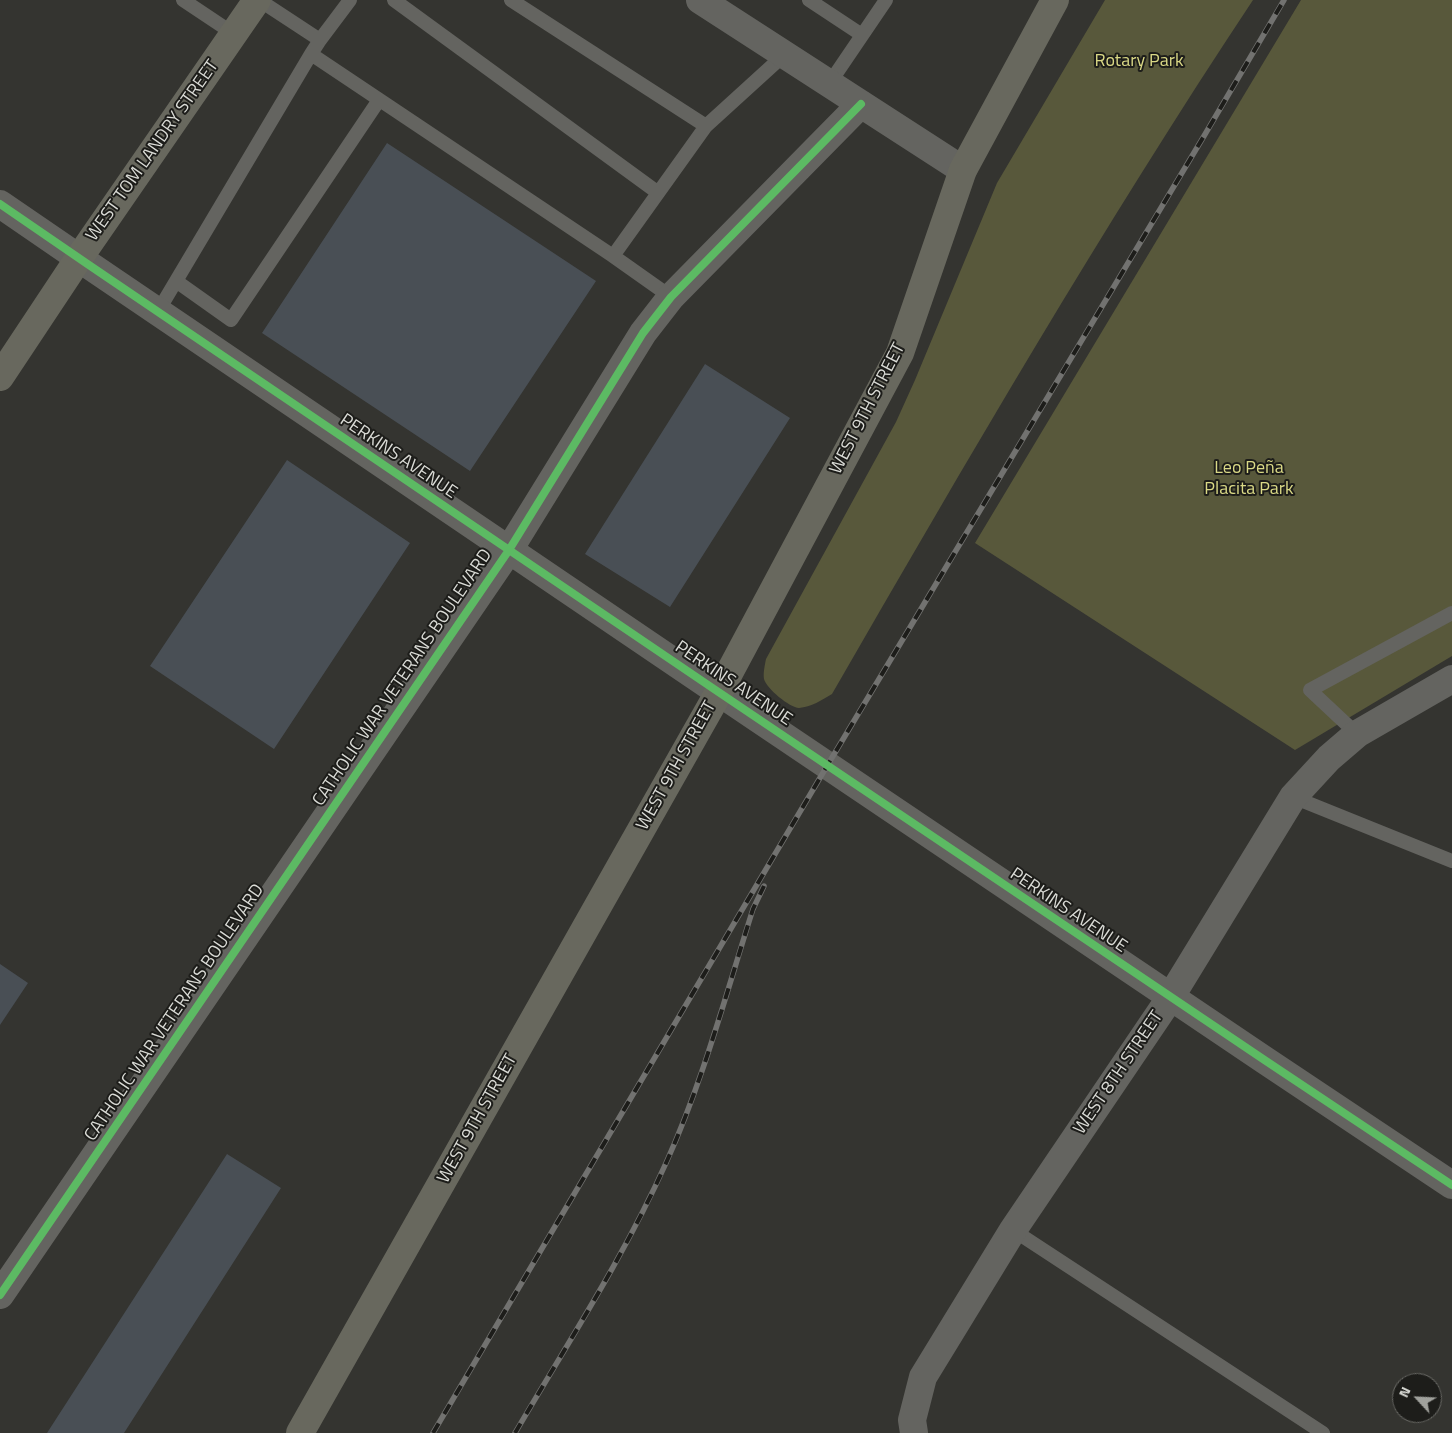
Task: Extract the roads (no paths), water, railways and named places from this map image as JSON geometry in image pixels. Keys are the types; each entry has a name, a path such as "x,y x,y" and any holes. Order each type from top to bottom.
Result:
{"main road":[{"name":"WEST TOM LANDRY STREET","path":"0,377 79,258 258,0"},
{"name":"WEST 9TH STREET","path":"300,1433 719,692 900,353 963,170 1055,0"}],"street":[{"path":"700,0 963,170"},
{"name":"CATHOLIC WAR VETERANS BOULEVARD","path":"0,1295 509,550 644,333 671,297 860,104"},
{"name":"PERKINS AVENUE","path":"0,204 157,313 1170,998 1452,1185"},
{"name":"WEST 8TH STREET","path":"913,1427 923,1377 1013,1230 1170,998 1293,797 1329,758 1357,734 1452,679"}],"lane":[{"path":"183,0 234,34"},
{"path":"258,0 320,40"},
{"path":"157,313 311,54 350,0"},
{"path":"394,0 657,192"},
{"path":"511,0 706,126"},
{"path":"810,0 862,35"},
{"path":"829,84 886,0"},
{"path":"311,54 613,256 671,297"},
{"path":"613,256 706,126 784,55"},
{"path":"176,280 231,320 380,100"},
{"path":"1357,734 1310,690 1452,613"},
{"path":"1293,797 1451,859"},
{"path":"1013,1230 1322,1433"}],"railway":[{"path":"433,1433 827,766 1284,0"},
{"path":"515,1433 613,1266 650,1198 666,1163 703,1069 753,909 764,886"}],"park label":[{"name":"Rotary Park","path":"1139,62"},
{"name":"Leo Peña Placita Park","path":"1249,479"}]}
